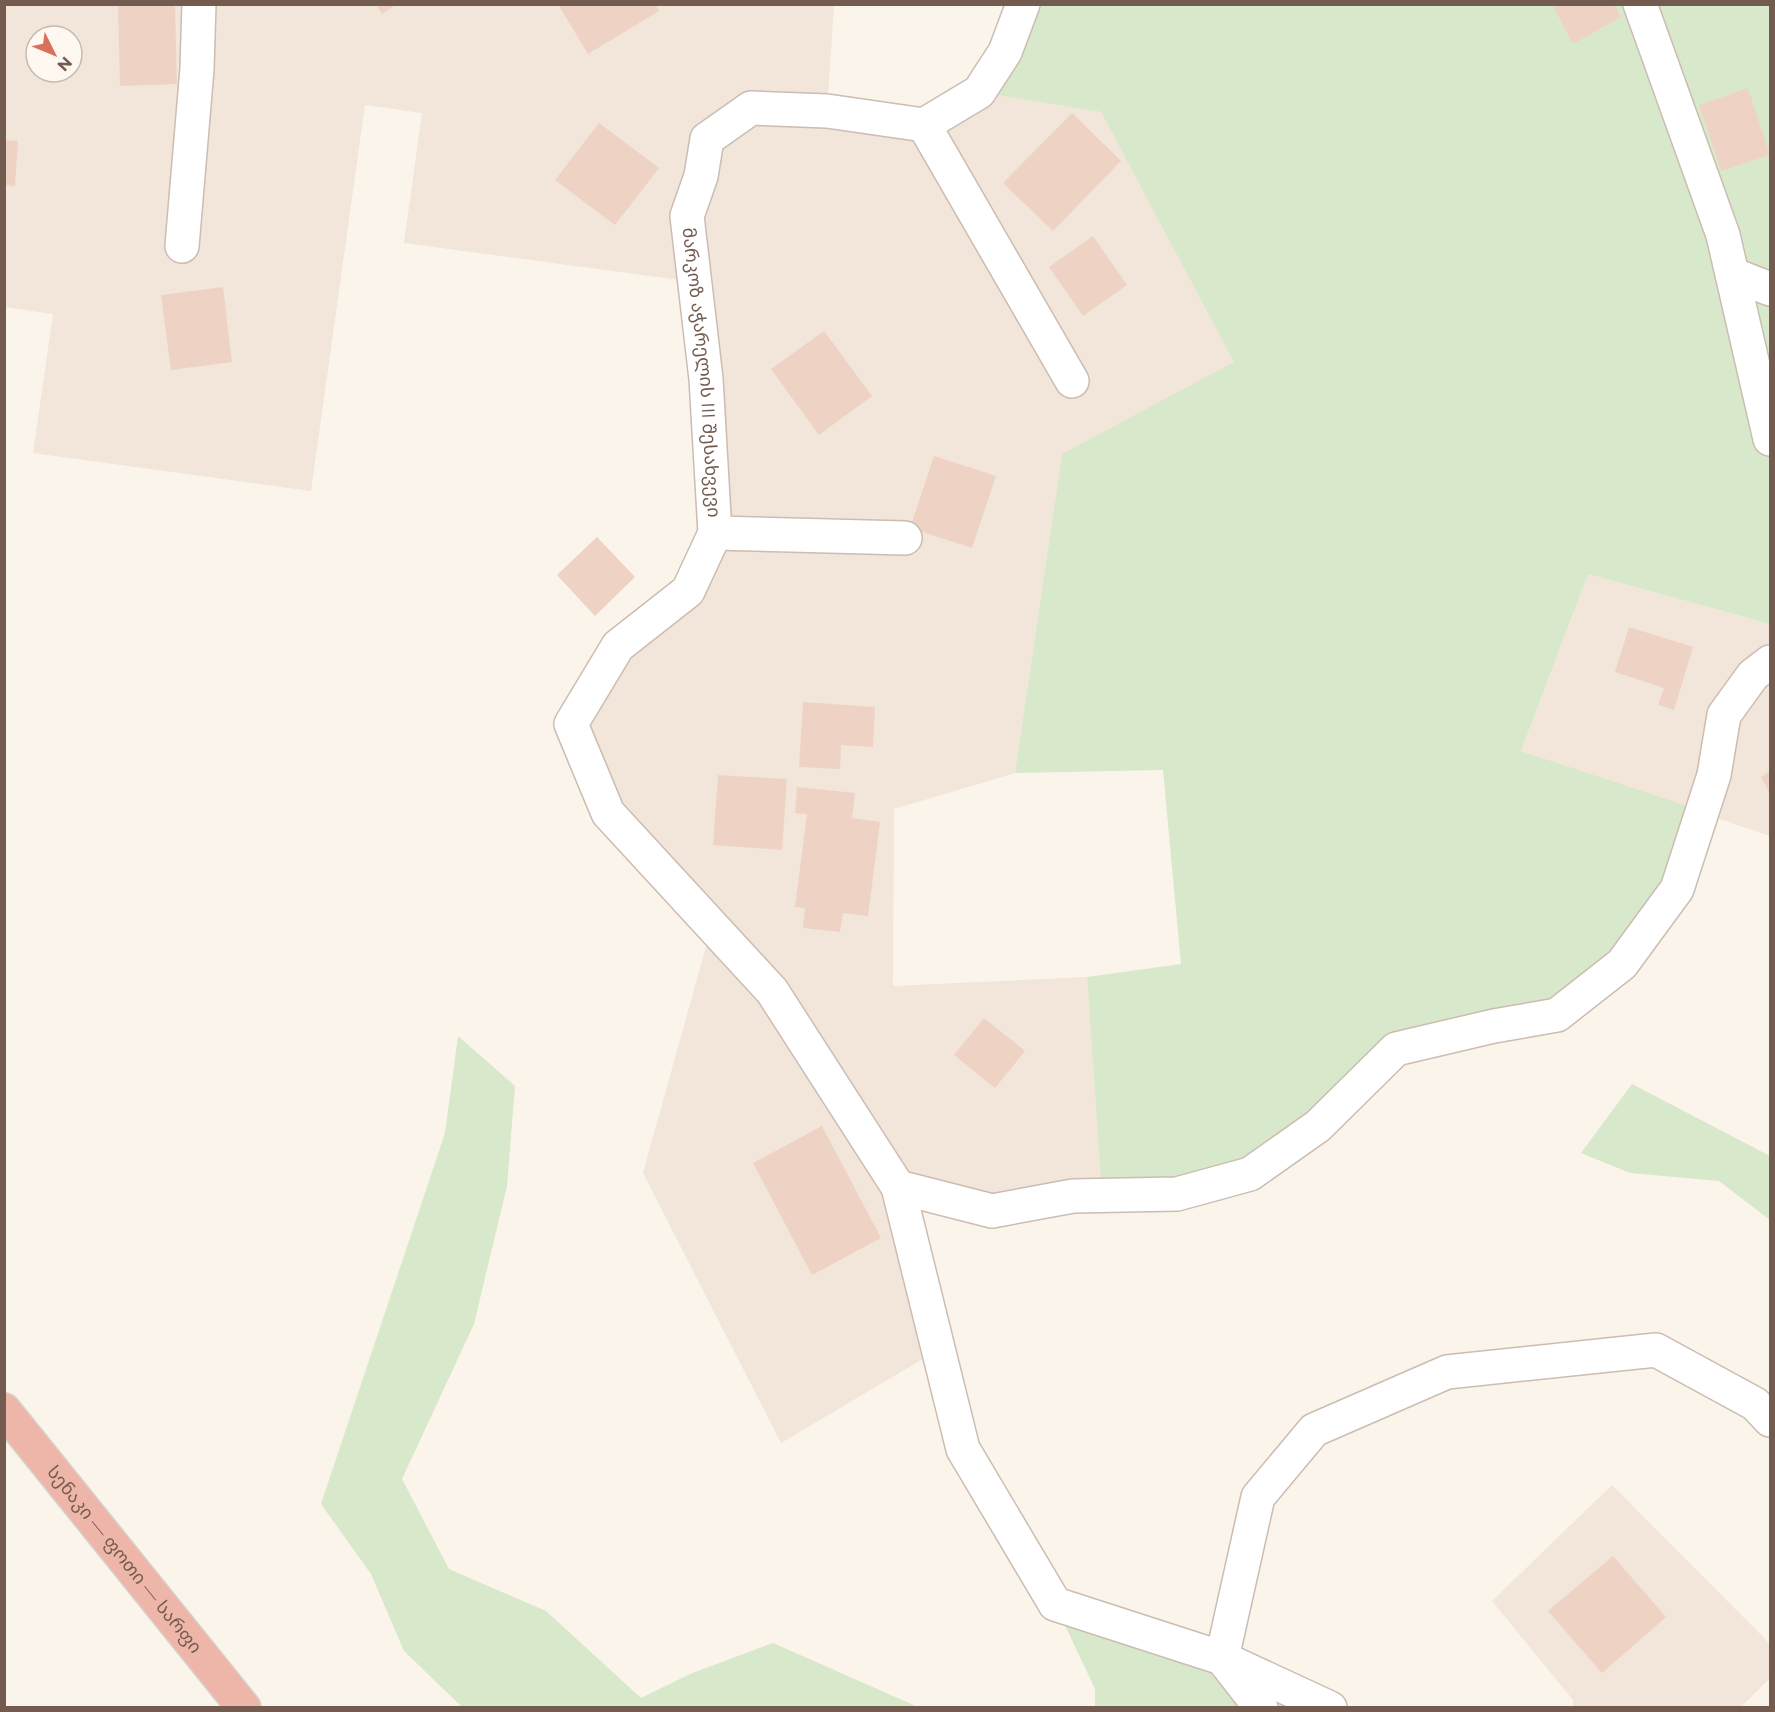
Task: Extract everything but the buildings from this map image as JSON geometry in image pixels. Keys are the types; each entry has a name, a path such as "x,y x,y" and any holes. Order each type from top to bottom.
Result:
{"highway":[{"name":"სენაკი — ფოთი — სარფი","path":"4,1410 244,1707"}],"street":[{"path":"182,246 197,69 199,4"},
{"path":"1023,4 1005,51 979,92 924,126 1072,381"},
{"path":"1640,4 1723,235 1770,439"},
{"name":"მარკოზ აჭარელის III შესახვევი","path":"715,532 706,379 687,216 701,176 707,139 752,108 827,111 924,126"},
{"path":"1732,274 1770,289"},
{"path":"905,538 715,532 688,591 618,646 571,724 608,813 772,991 898,1187 963,1449 1055,1604 1222,1659 1330,1707"},
{"path":"898,1187 992,1211 1073,1196 1177,1194 1250,1174 1318,1126 1396,1049 1494,1026 1557,1015 1622,964 1677,889 1714,775 1724,715 1752,675 1770,662"},
{"path":"1222,1659 1258,1497 1314,1430 1447,1372 1656,1350 1755,1404 1770,1420"},
{"path":"1222,1659 1261,1707"}],"shaded area":[{"path":"5,5 834,5 827,111 924,125 979,92 1101,112 1235,363 1062,454 1015,773 894,809 893,986 1087,977 1102,1195 992,1211 898,1187 938,1350 781,1443 643,1173 712,925 608,813 571,724 688,591 715,533 695,282 404,243 422,113 365,105 311,491 33,453 53,314 5,307"},
{"path":"1588,574 1770,624 1770,836 1521,751"},
{"path":"1612,1485 1770,1644 1770,1678 1741,1707 1573,1707 1573,1700 1492,1601"}],"green space":[{"path":"1023,5 1770,5 1770,624 1588,574 1521,751 1702,811 1677,889 1557,1015 1396,1049 1250,1174 1102,1195 1087,977 1181,964 1163,770 1015,773 1062,454 1234,362 1101,112 979,92"},
{"path":"458,1036 515,1086 507,1186 474,1324 402,1479 449,1569 546,1611 641,1698 690,1674 773,1643 918,1707 462,1707 404,1651 371,1574 321,1504 445,1133"},
{"path":"1632,1084 1770,1156 1770,1220 1719,1181 1630,1173 1581,1153"},
{"path":"1055,1604 1330,1707 1095,1707 1095,1689"}]}
